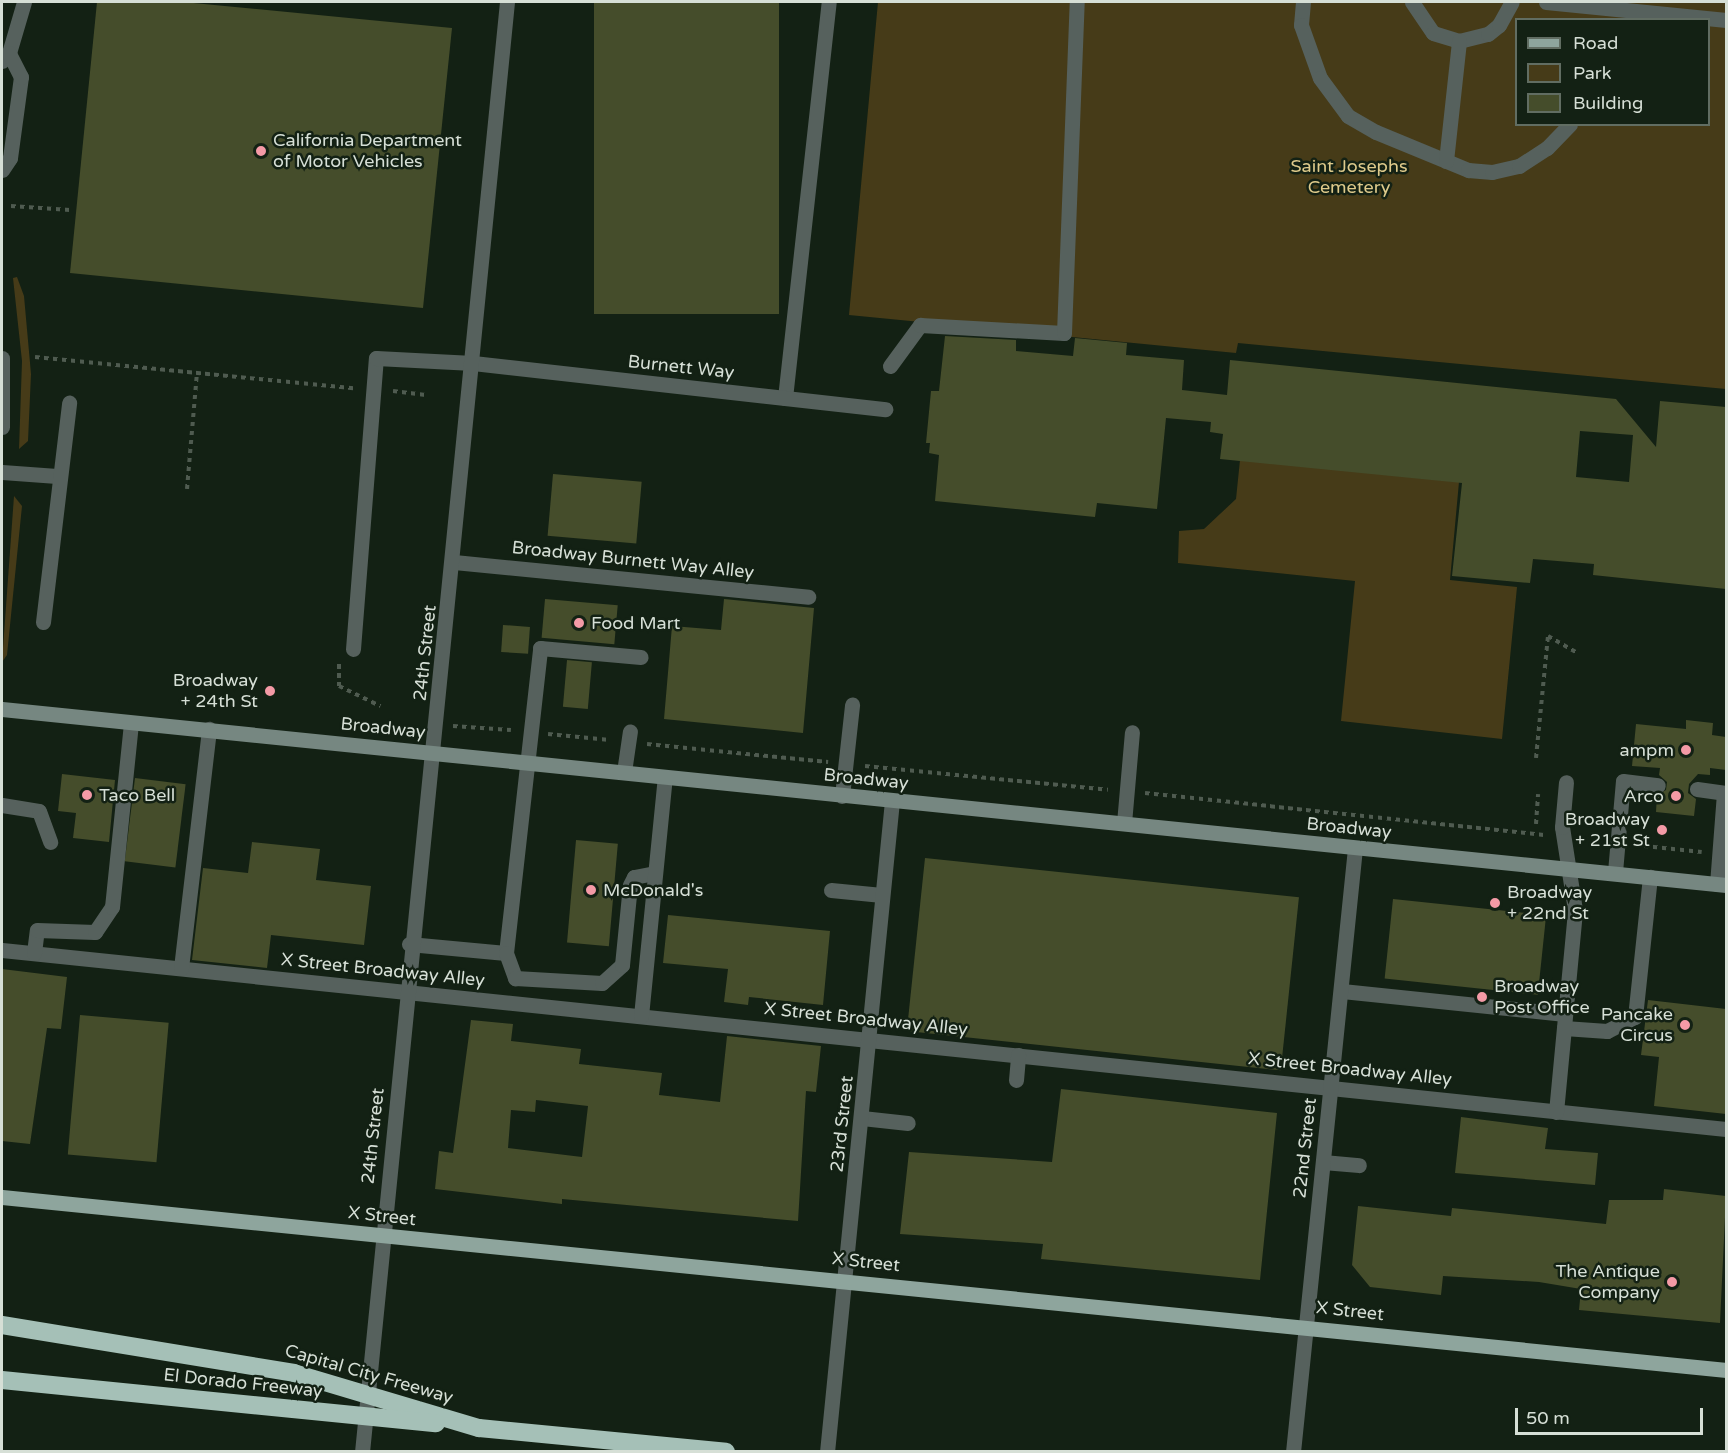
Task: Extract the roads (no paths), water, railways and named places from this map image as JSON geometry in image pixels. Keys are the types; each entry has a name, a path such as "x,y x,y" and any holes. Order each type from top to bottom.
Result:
{"highway":[{"name":"Capital City Freeway","path":"2,1325 294,1373 479,1428 726,1452"},
{"name":"El Dorado Freeway","path":"2,1380 479,1428"}],"main road":[{"name":"Broadway","path":"2,710 209,729 842,796 1722,884"},
{"name":"X Street","path":"2,1197 1306,1326 1726,1370"}],"street":[{"path":"2,170 10,158 21,77 5,57 24,2"},
{"name":"24th Street","path":"362,1452 409,944 454,562 507,2"},
{"path":"785,398 829,2"},
{"path":"890,366 920,325 1064,333 1077,2"},
{"path":"1303,2 1301,26 1310,53 1337,104 1376,132 1468,170 1492,172 1519,166 1547,148 1568,126"},
{"path":"1412,2 1433,33 1459,41 1488,34 1499,25 1512,2"},
{"path":"1546,2 1705,18"},
{"path":"1710,18 1726,20"},
{"path":"1446,161 1459,41"},
{"path":"2,358 2,427"},
{"name":"Burnett Way","path":"353,649 376,358 473,363 885,409"},
{"path":"43,622 57,476 69,403"},
{"path":"2,472 57,476"},
{"name":"Broadway Burnett Way Alley","path":"454,562 808,597"},
{"path":"641,657 540,648 506,953 515,978 602,983 622,964 630,885 634,877 655,873"},
{"path":"842,796 852,705"},
{"path":"34,953 37,930 95,932 112,907 130,723"},
{"path":"181,968 209,729"},
{"path":"1124,823 1132,732"},
{"path":"624,772 630,736"},
{"path":"641,1016 665,777"},
{"path":"1615,872 1623,781 1658,785"},
{"path":"1556,1112 1575,910 1564,837 1566,782"},
{"path":"1697,789 1725,793 1719,854 1722,884"},
{"name":"23rd Street","path":"827,1452 892,801"},
{"path":"2,805 39,811 50,842"},
{"name":"22nd Street","path":"1293,1452 1355,848"},
{"path":"1342,991 1564,1021 1607,1031 1635,1017 1650,877"},
{"path":"831,890 882,895"},
{"path":"409,944 506,953"},
{"name":"X Street Broadway Alley","path":"2,950 870,1038 1726,1129"},
{"path":"1016,1080 1018,1055"},
{"path":"862,1118 908,1124"},
{"path":"1323,1162 1359,1166"}],"place":[{"name":"California Department of Motor Vehicles","path":"261,151"},
{"name":"Food Mart","path":"579,623"},
{"name":"Broadway + 24th St","path":"270,691"},
{"name":"ampm","path":"1686,750"},
{"name":"Taco Bell","path":"87,795"},
{"name":"Arco","path":"1676,796"},
{"name":"Broadway + 21st St","path":"1662,830"},
{"name":"McDonald's","path":"591,890"},
{"name":"Broadway + 22nd St","path":"1495,903"},
{"name":"Broadway Post Office","path":"1482,997"},
{"name":"Pancake Circus","path":"1685,1025"},
{"name":"The Antique Company","path":"1672,1282"}],"park label":[{"name":"Saint Josephs Cemetery","path":"1349,177"}]}
